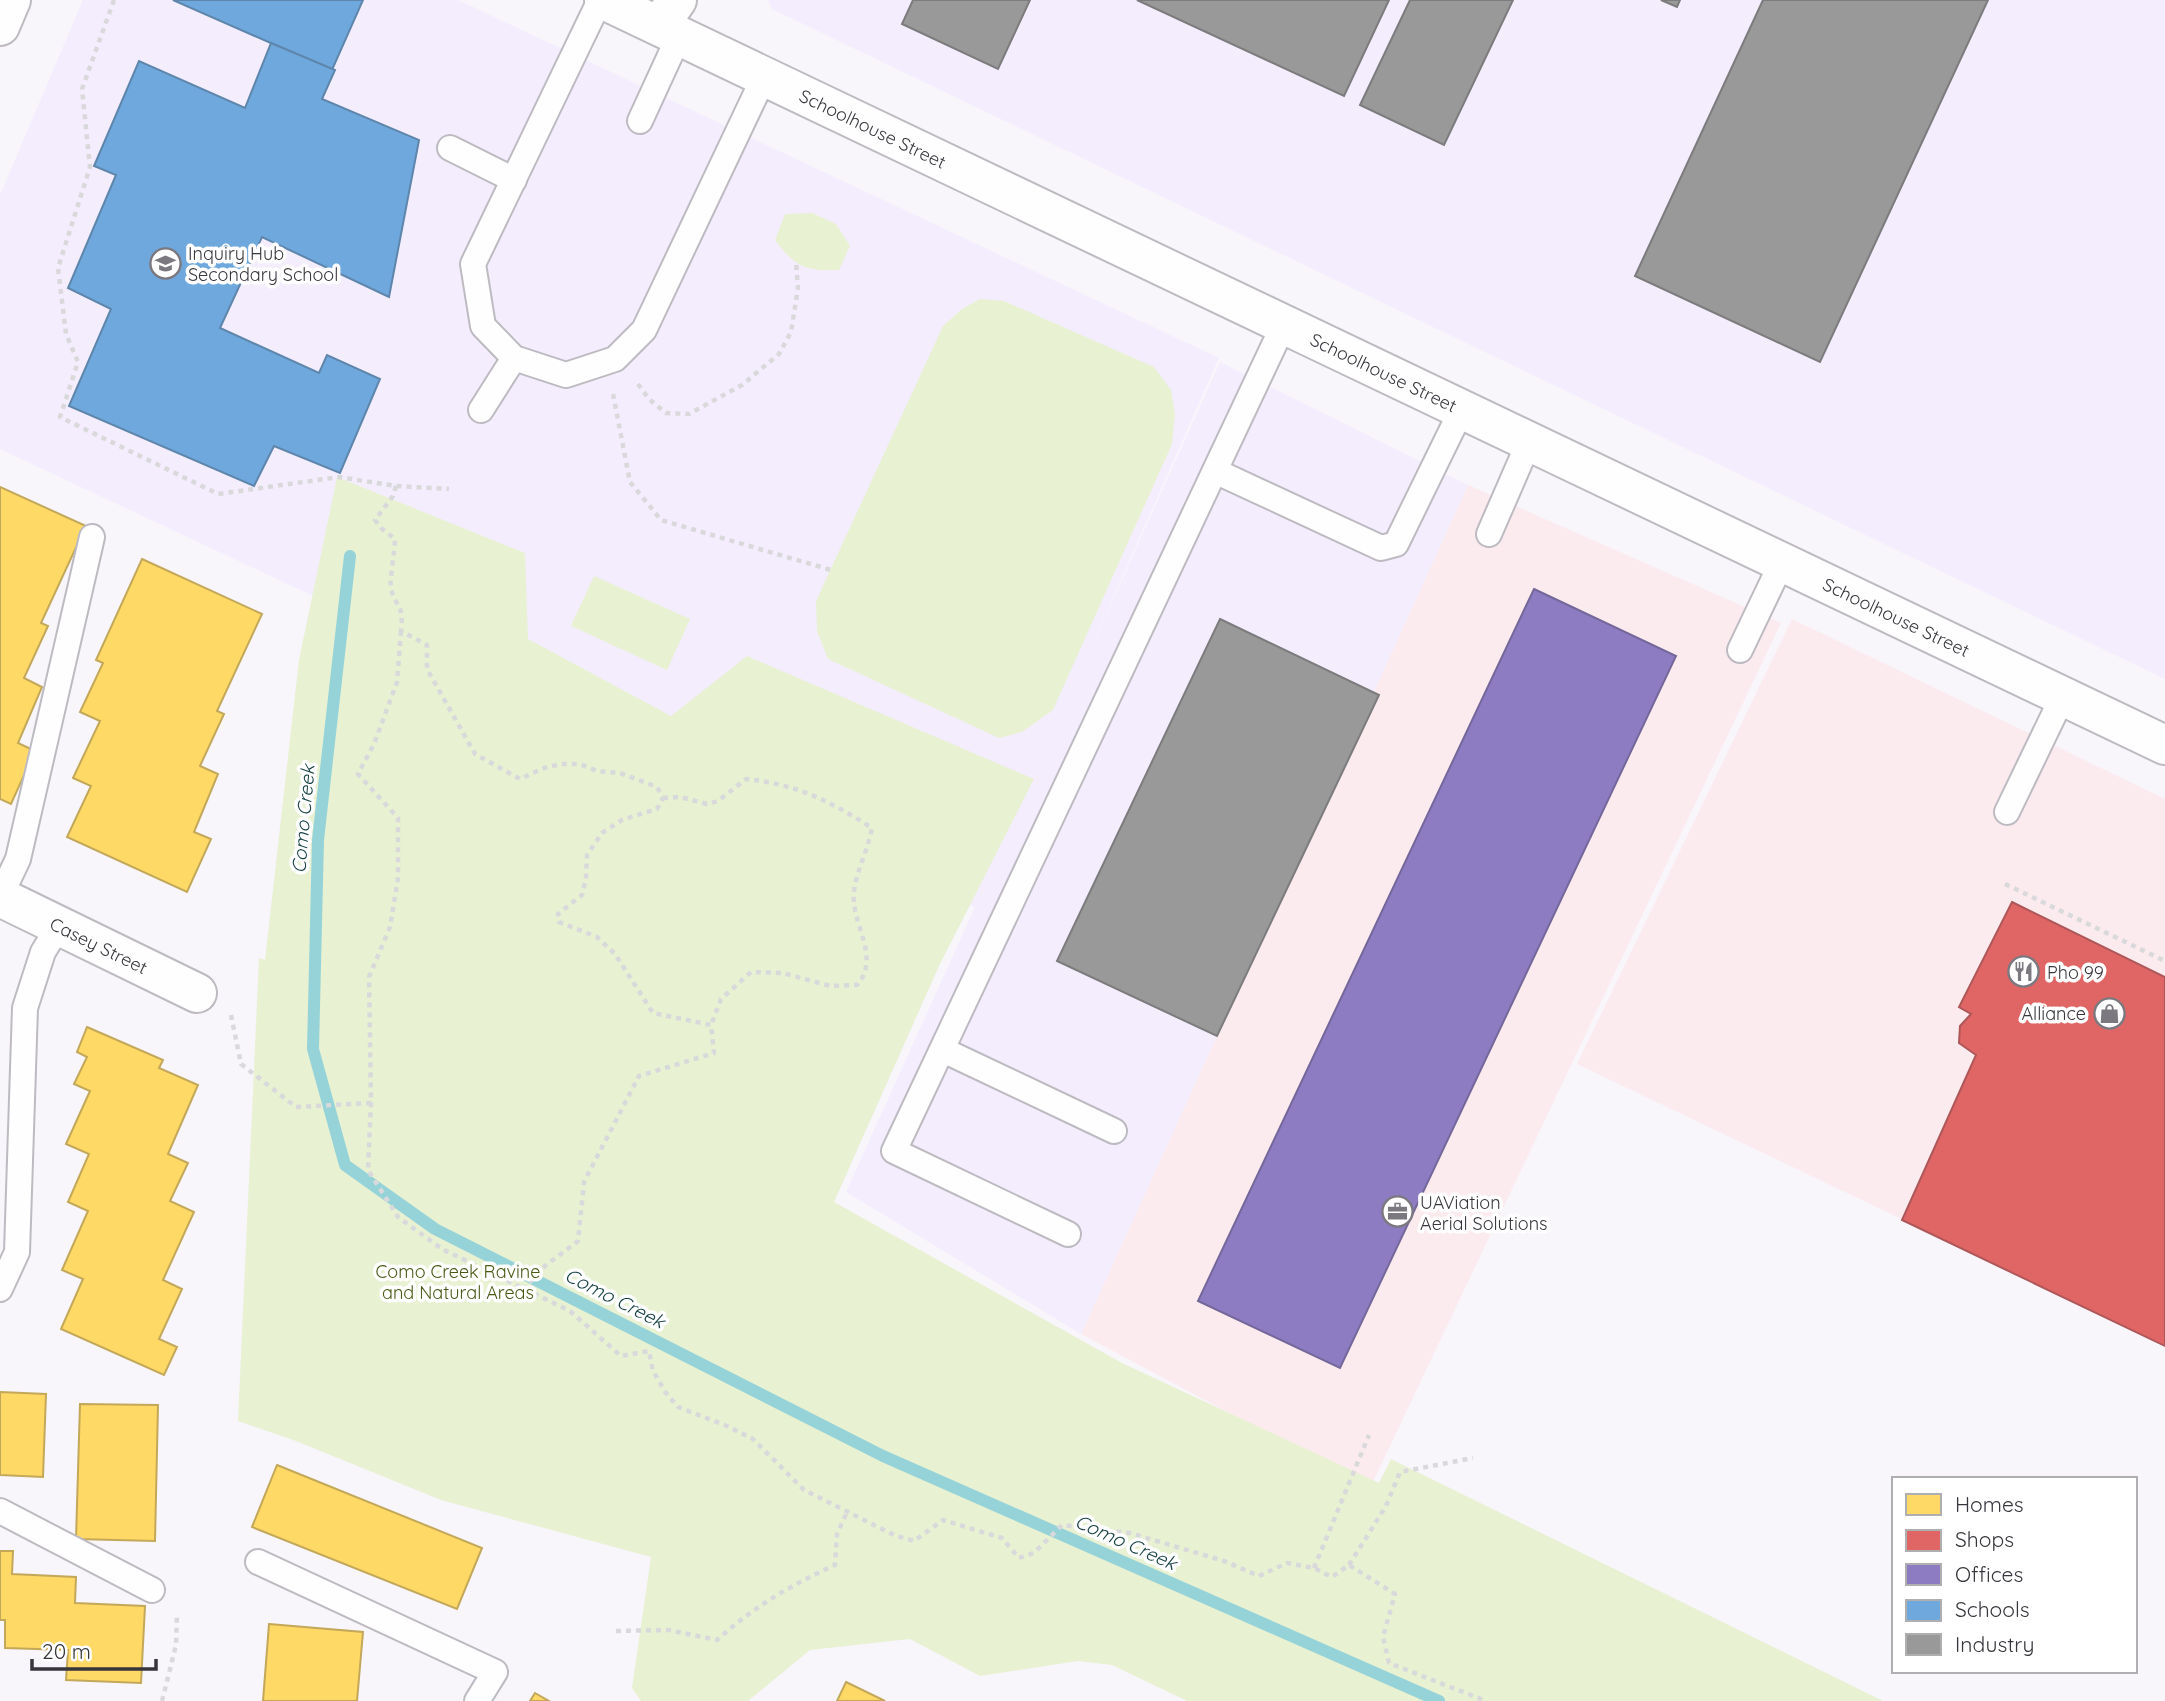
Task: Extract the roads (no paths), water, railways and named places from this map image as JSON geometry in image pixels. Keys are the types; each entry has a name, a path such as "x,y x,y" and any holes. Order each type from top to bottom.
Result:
{"main road":[{"name":"Schoolhouse Street","path":"602,0 672,21 764,77 2165,745"},
{"name":"Casey Street","path":"0,897 197,993"}],"lane":[{"path":"602,0 473,264 483,326 513,358 566,375 615,359 644,330 764,77"},
{"path":"640,121 672,21"},
{"path":"450,148 514,180"},
{"path":"1068,1234 894,1151 1284,324"},
{"path":"481,410 513,358"},
{"path":"1215,471 1381,548 1396,544 1462,410"},
{"path":"1489,534 1529,442"},
{"path":"0,897 18,859 92,537"},
{"path":"1740,650 1782,562"},
{"path":"2007,812 2063,696"},
{"path":"0,1289 17,1252 25,1008 43,952 59,926"},
{"path":"943,1049 1114,1131"},
{"path":"0,1511 152,1590"},
{"path":"258,1562 495,1672 477,1701"}],"waterway":[{"name":"Como Creek","path":"350,556 318,840 313,1049 345,1165 435,1229 883,1456 1439,1701"}],"place":[{"name":"Inquiry Hub Secondary School","path":"165,263"},
{"name":"Pho 99","path":"2024,972"},
{"name":"Alliance","path":"2109,1013"},
{"name":"UAViation Aerial Solutions","path":"1397,1212"}],"park label":[{"name":"Como Creek Ravine and Natural Areas","path":"458,1281"}]}
